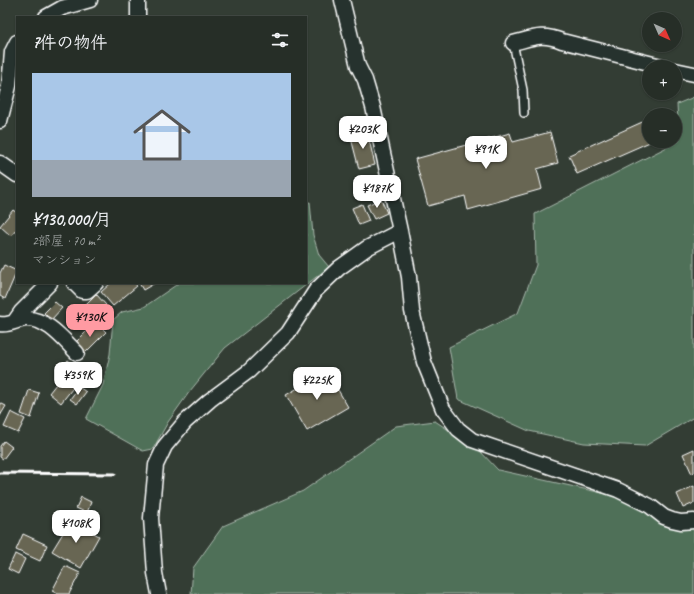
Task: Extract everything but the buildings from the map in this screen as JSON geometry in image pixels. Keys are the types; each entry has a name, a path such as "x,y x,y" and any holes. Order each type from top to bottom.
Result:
{"street":[{"path":"48,16 62,8 90,0"},
{"path":"138,0 138,16"},
{"path":"342,0 358,66 365,80 373,107 400,231 409,276 412,311 424,362 443,409 458,429 472,440 618,490 650,506 664,517 672,520 682,522 694,520"},
{"path":"513,43 540,36 549,36 562,41 642,61"},
{"path":"0,120 9,86 12,52 16,44"},
{"path":"682,71 694,74"},
{"path":"0,163 16,174"},
{"path":"159,594 155,573 151,518 156,465 165,446 185,422 210,400 249,371 288,333 316,290 339,268 367,248 400,231"},
{"path":"14,322 21,312 49,284"},
{"path":"75,284 82,291 87,291 95,284"},
{"path":"0,324 4,325 27,319 44,324 56,332 77,354"}],"lane":[{"path":"513,43 523,90 524,113"}],"green space":[{"path":"694,97 694,417 645,446 584,443 529,431 458,399 449,347 518,313 536,265 535,214 665,148 682,148 682,108 677,108 677,104"},
{"path":"310,202 313,235 319,255 329,267 225,348 190,391 168,422 153,449 143,451 86,419 103,385 110,354 113,320 122,312 144,307 178,284 307,284 307,203"},
{"path":"435,421 479,450 498,470 643,502 677,524 694,520 694,594 191,594 193,568 223,526 303,491 396,426"}],"railway":[{"path":"0,473 115,474"}]}
